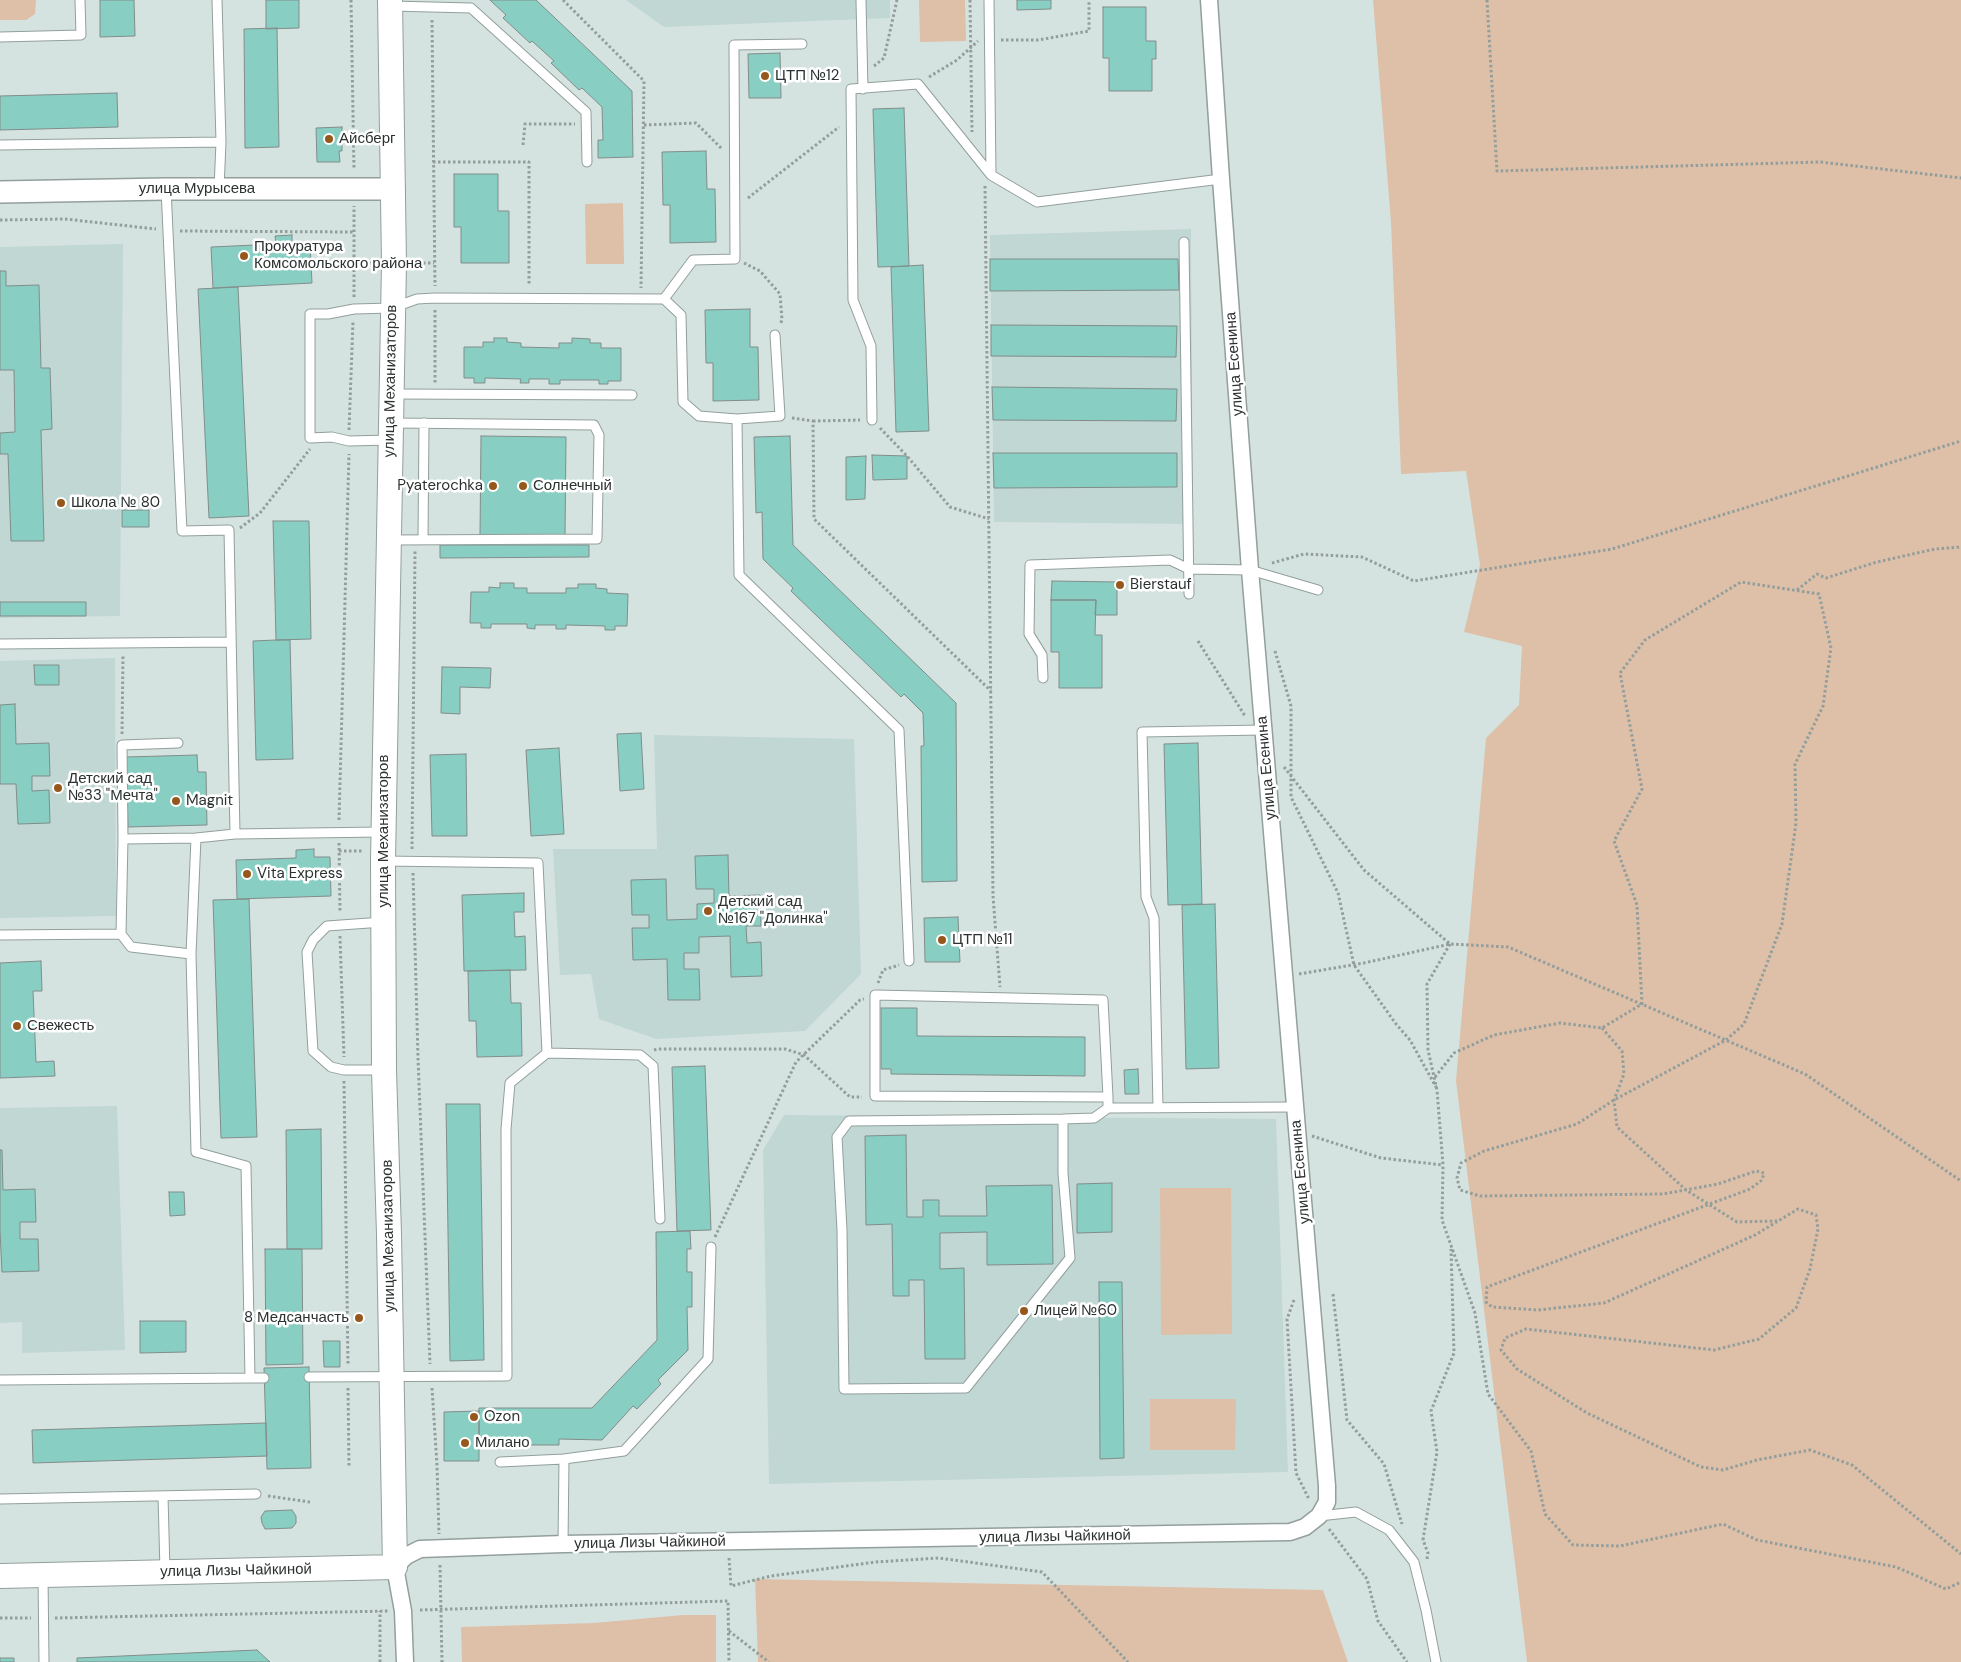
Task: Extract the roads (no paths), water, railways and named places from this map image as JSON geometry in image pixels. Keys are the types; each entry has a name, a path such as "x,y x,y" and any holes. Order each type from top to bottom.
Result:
{"main road":[{"name":"улица Механизаторов","path":"390,3 394,263 383,832 383,922 384,1070 395,1567"},
{"name":"улица Лизы Чайкиной","path":"0,1576 395,1567"}],"street":[{"name":"улица Есенина","path":"1209,0 1220,179 1261,734 1298,1131 1328,1486 1326,1502 1319,1516"},
{"name":"улица Мурысева","path":"0,192 166,189 394,189"},
{"name":"улица Лизы Чайкиной","path":"395,1567 406,1556 420,1549 563,1544 1264,1533 1290,1532 1305,1527 1319,1516"},
{"name":"улица Механизаторов","path":"395,1567 403,1611 405,1662"}],"lane":[{"path":"0,37 81,34 80,0"},
{"path":"216,0 221,142 218,189"},
{"path":"989,0 990,175"},
{"path":"861,1 864,89"},
{"path":"390,3 471,8 586,112 587,162"},
{"path":"664,299 693,260 735,259 733,162 734,45 802,44"},
{"path":"872,420 871,346 853,300 851,89 918,84 990,175 1037,202 1220,179"},
{"path":"0,145 221,142"},
{"path":"166,189 182,531 229,530 234,834"},
{"path":"1184,242 1189,594"},
{"path":"388,540 597,539 598,435 594,425 424,424 349,441 332,437 310,438 310,314 328,314 354,309 392,308 417,299 435,298 664,299 681,315 683,402 699,416 737,419 780,416 775,335"},
{"path":"391,394 632,395"},
{"path":"737,419 739,575 899,730 909,962"},
{"path":"419,540 424,424"},
{"path":"1042,678 1042,655 1029,634 1030,565 1170,560 1189,569 1250,570 1318,590"},
{"path":"0,644 231,642"},
{"path":"1158,1108 1154,922 1146,897 1142,732 1261,734"},
{"path":"178,743 122,745 121,934 131,947 191,954"},
{"path":"123,839 196,838 234,834 383,832"},
{"path":"196,838 191,954 196,1152 246,1166 250,1378"},
{"path":"383,861 538,863 547,1052"},
{"path":"383,922 328,926 313,940 307,952 313,1051 330,1067 344,1070 384,1070"},
{"path":"0,935 121,934"},
{"path":"1108,1097 876,1096 875,995 1103,1000 1108,1097 1108,1108"},
{"path":"309,1377 507,1376 506,1130 510,1083 547,1052 640,1055 652,1066 660,1219"},
{"path":"1063,1119 1063,1173 1070,1258 966,1388 844,1389 842,1230 837,1137 850,1121 1094,1118 1108,1108 1295,1107"},
{"path":"500,1462 564,1459 624,1451 708,1359 711,1247"},
{"path":"0,1380 264,1378"},
{"path":"563,1544 564,1459"},
{"path":"0,1499 256,1494"},
{"path":"163,1496 165,1573"},
{"path":"1319,1516 1356,1512 1389,1530 1414,1562 1436,1662"},
{"path":"43,1575 44,1662"}],"place":[{"name":"ЦТП №12","path":"765,76"},
{"name":"Айсберг","path":"329,139"},
{"name":"Прокуратура Комсомольского района","path":"244,256"},
{"name":"Pyaterochka","path":"493,486"},
{"name":"Солнечный","path":"523,486"},
{"name":"Школа № 80","path":"61,503"},
{"name":"Bierstauf","path":"1120,585"},
{"name":"Детский сад №33 \"Мечта\"","path":"58,788"},
{"name":"Magnit","path":"176,801"},
{"name":"Vita Express","path":"247,874"},
{"name":"Детский сад №167 \"Долинка\"","path":"708,911"},
{"name":"ЦТП №11","path":"942,940"},
{"name":"Свежесть","path":"17,1026"},
{"name":"Лицей №60","path":"1024,1311"},
{"name":"8 Медсанчасть","path":"359,1318"},
{"name":"Ozon","path":"474,1417"},
{"name":"Милано","path":"465,1443"}]}
